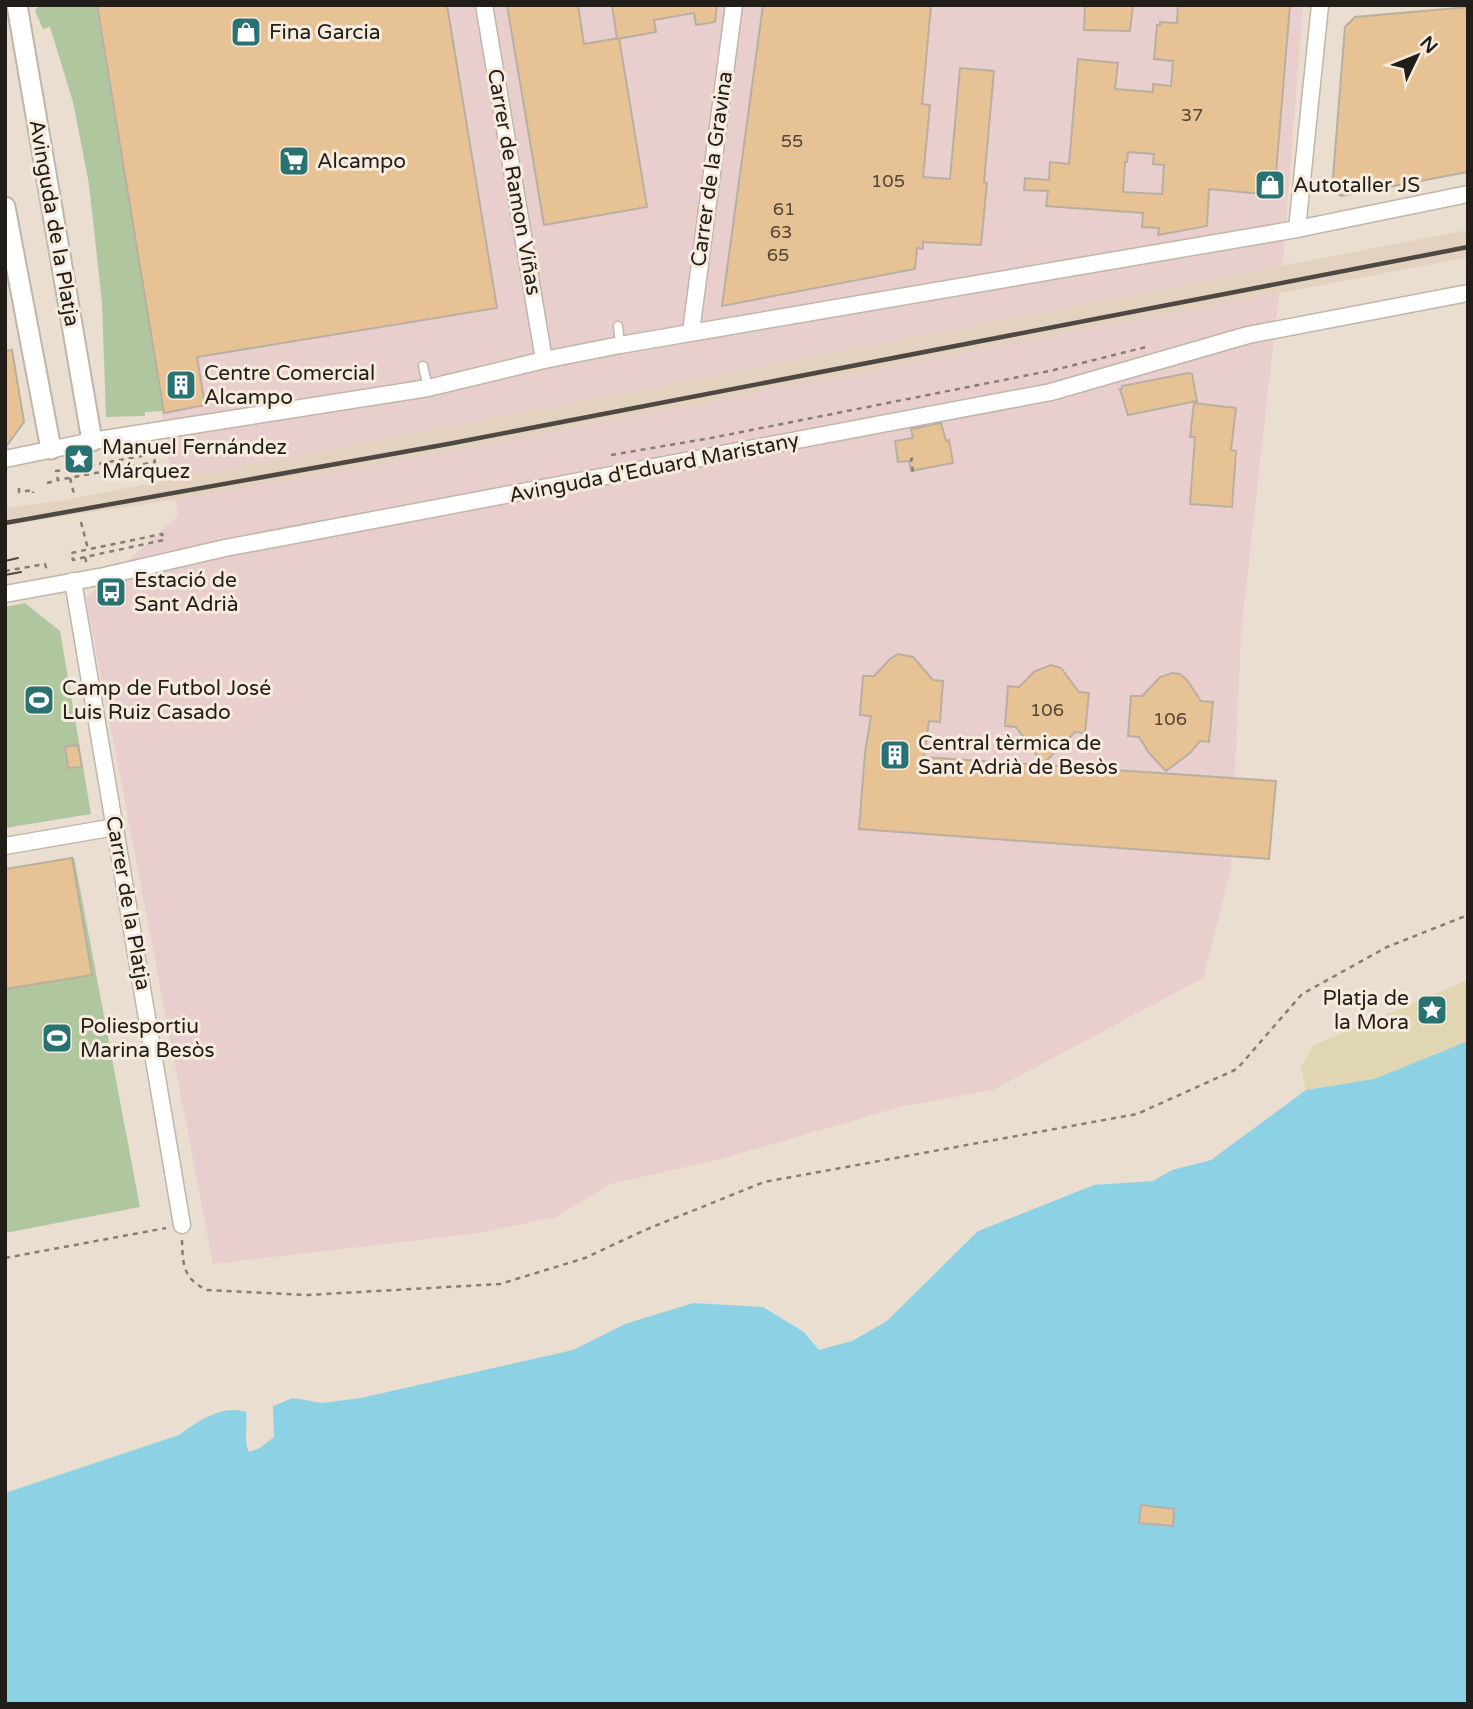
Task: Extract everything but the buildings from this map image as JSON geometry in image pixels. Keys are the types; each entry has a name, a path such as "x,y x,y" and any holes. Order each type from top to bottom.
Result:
{"street":[{"name":"Avinguda de la Platja","path":"17,5 92,441"},
{"name":"Carrer de Ramon Viñas","path":"484,5 544,360"},
{"name":"Carrer de la Gravina","path":"691,332 734,5"},
{"path":"1297,229 1320,5"},
{"path":"5,459 92,441 428,388 620,345 1297,229 1468,194"},
{"name":"Avinguda de la Platja","path":"5,207 12,285 51,449"},
{"name":"Avinguda d'Eduard Maristany","path":"5,594 90,579 225,548 1051,392 1248,335 1468,293"},
{"name":"Carrer de la Platja","path":"73,581 182,1225"},
{"path":"5,846 115,827"}],"lane":[{"path":"618,326 620,345"},
{"path":"423,366 428,388"}],"path":[{"path":"611,455 711,438 1054,370 1147,346"},
{"path":"47,483 155,462 153,454 71,467 56,471 58,480"},
{"path":"913,458 913,473"},
{"path":"71,478 74,494"},
{"path":"19,488 19,492 33,490 33,493"},
{"path":"81,522 88,549"},
{"path":"162,534 164,540 73,560 71,553 88,549 162,534"},
{"path":"85,557 90,579"},
{"path":"5,571 45,564 47,571"},
{"path":"5,1258 182,1225 183,1266 193,1283 206,1290 307,1295 500,1284 586,1258 645,1230 764,1182 1137,1114 1237,1069 1302,994 1387,947 1468,915"}],"shaded area":[{"path":"94,5 1303,5 1284,248 1241,634 1231,868 1203,978 993,1090 903,1106 721,1159 610,1184 556,1217 479,1233 213,1264 86,598 178,516"},
{"path":"1468,230 1468,257 449,452 171,500 5,525 5,508 65,500"}],"green space":[{"path":"39,5 96,5 163,411 145,412 145,416 106,417 102,303 89,184 73,102 50,27 43,29 35,11"},
{"name":"Camp de Futbol José Luis Ruiz Casado","path":"25,603 60,631 91,814 5,828 5,607"},
{"name":"Poliesportiu Marina Besòs","path":"74,857 140,1207 5,1233 5,869"}],"sand":[{"name":"Platja de la Mora","path":"1468,980 1468,1041 1374,1079 1306,1090 1301,1067 1314,1045"}],"water":[{"path":"1468,1041 1468,1704 5,1704 5,1493 179,1435 202,1419 228,1410 246,1412 246,1443 249,1452 260,1448 274,1437 273,1406 293,1398 322,1403 361,1398 573,1350 625,1324 693,1303 763,1307 804,1332 819,1350 852,1341 887,1321 978,1231 1094,1185 1153,1181 1172,1170 1211,1160 1306,1090 1374,1079"}],"tram line":[{"path":"5,561 18,558"},
{"path":"5,575 21,572"}],"railway":[{"path":"5,523 448,444 1468,247"}],"place":[{"name":"Fina Garcia","path":"246,32"},
{"name":"Alcampo","path":"294,161"},
{"name":"Autotaller JS","path":"1270,185"},
{"name":"Centre Comercial Alcampo","path":"181,385"},
{"name":"Manuel Fernández Márquez","path":"79,459"},
{"name":"Estació de Sant Adrià","path":"111,592"},
{"name":"Camp de Futbol José Luis Ruiz Casado","path":"39,700"},
{"name":"Central tèrmica de Sant Adrià de Besòs","path":"895,755"},
{"name":"Platja de la Mora","path":"1432,1010"},
{"name":"Poliesportiu Marina Besòs","path":"57,1038"}]}
